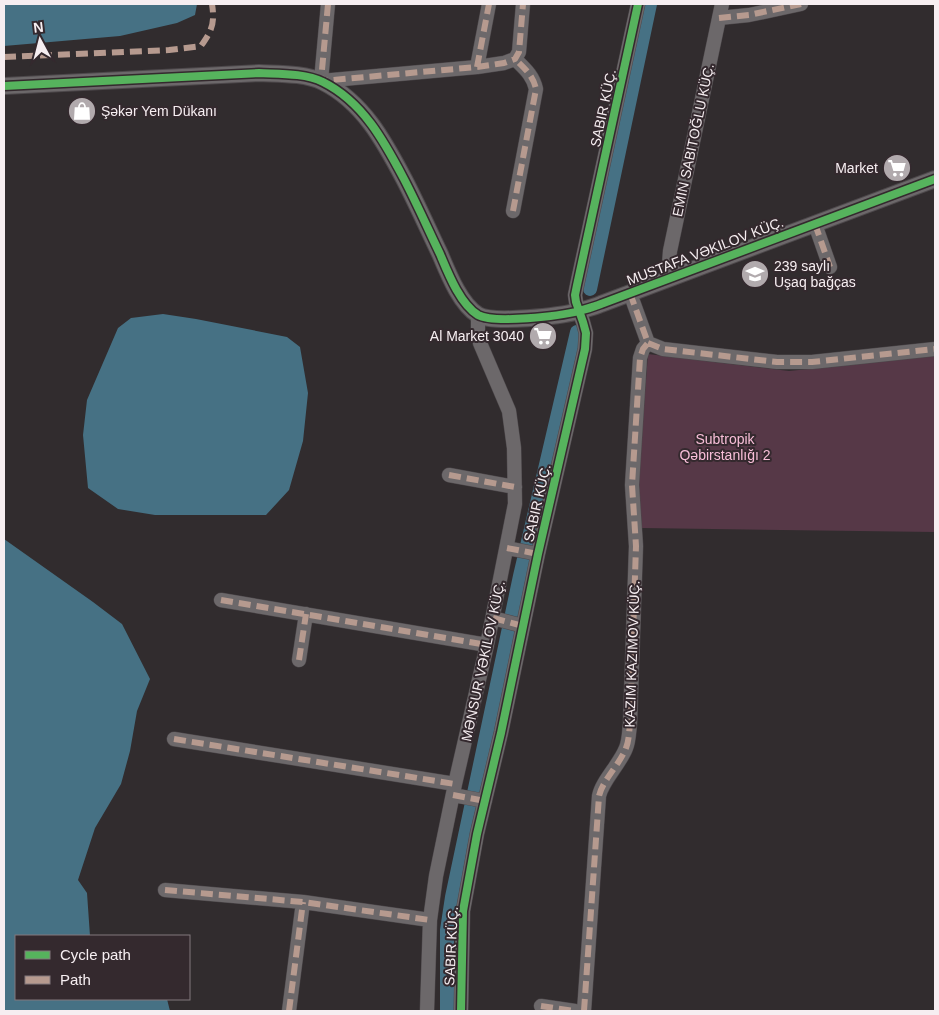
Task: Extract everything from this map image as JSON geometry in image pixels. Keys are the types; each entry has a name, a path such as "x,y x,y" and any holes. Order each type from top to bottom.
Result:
{"street":[{"path":"321,81 328,4"},
{"path":"478,67 489,4"},
{"path":"321,81 504,64 515,59 519,52 523,4"},
{"name":"SABIR KÜÇ.","path":"460,1011 464,911 477,834 585,349 586,333 584,322 575,295 638,4"},
{"name":"EMIN SABITOĞLU KÜÇ.","path":"672,277 669,265 670,251 722,4"},
{"path":"719,18 749,15 801,4"},
{"path":"513,211 536,89 532,76 515,59"},
{"path":"4,86 259,73 301,76 321,81 338,91 354,104 371,122 422,213 458,292 467,305 478,315"},
{"name":"MUSTAFA VƏKILOV KÜÇ.","path":"478,315 495,319 512,319 556,316 579,311 935,178"},
{"path":"815,224 830,266"},
{"path":"630,293 648,343 663,349 777,362 812,362 935,349"},
{"name":"MƏNSUR VƏKILOV KÜÇ.","path":"427,1011 430,920 436,876 493,618 515,504 514,448 509,411 480,343 478,315"},
{"path":"584,1011 600,790 628,745 636,546 632,485 640,358 643,349 648,343"},
{"path":"449,475 515,487"},
{"path":"507,548 538,554"},
{"path":"221,600 487,645"},
{"path":"299,660 306,614"},
{"path":"493,618 523,626"},
{"path":"174,739 454,789 485,801"},
{"path":"165,890 303,902 430,920"},
{"path":"289,1011 303,902"},
{"path":"541,1006 574,1011"}],"green space":[{"name":"Subtropik Qəbirstanlığı 2","path":"648,354 789,371 935,356 935,532 642,528 638,482"}],"water":[{"path":"4,4 197,4 195,15 177,23 120,36 4,46"},
{"path":"163,314 287,337 300,347 308,393 303,441 289,490 266,515 155,515 118,509 88,488 83,435 87,400 118,328 131,318"},
{"path":"4,539 122,624 150,679 137,711 130,751 121,784 95,828 78,880 87,893 90,935 15,935 15,1000 167,1000 170,1011 4,1011"}],"waterway":[{"path":"590,289 650,4"},
{"path":"447,1011 447,930 452,897 520,576 577,332"}],"marked path":[{"path":"4,57 169,50 201,46 212,26 212,4"},
{"path":"328,4 321,81 477,67 504,63 515,59 519,52 523,4"},
{"path":"477,67 489,4"},
{"path":"719,18 749,15 801,4"},
{"path":"513,211 536,89 530,76 515,59"},
{"path":"815,224 830,267"},
{"path":"584,1011 599,796 604,784 626,748 630,724 636,546 632,485 640,358 643,349 648,343 630,293"},
{"path":"648,343 663,349 777,362 812,362 935,349"},
{"path":"449,475 515,487"},
{"path":"507,548 538,554"},
{"path":"221,600 487,645"},
{"path":"299,660 306,614"},
{"path":"493,618 523,626"},
{"path":"174,739 455,784"},
{"path":"453,795 485,801"},
{"path":"165,890 303,902 430,920"},
{"path":"289,1011 303,902"},
{"path":"541,1006 575,1011"}],"cycle path":[{"path":"461,1011 463,911 477,834 585,349 586,333 575,295 638,4"},
{"path":"4,86 259,73 300,75 323,82 350,100 361,111 380,137 404,179 460,296 472,310 486,318 543,317 593,307 935,179"}],"place":[{"name":"Şəkər Yem Dükanı","path":"82,111"},
{"name":"Market","path":"897,168"},
{"name":"239 saylı Uşaq bağças","path":"755,274"},
{"name":"Al Market 3040","path":"543,336"}]}
